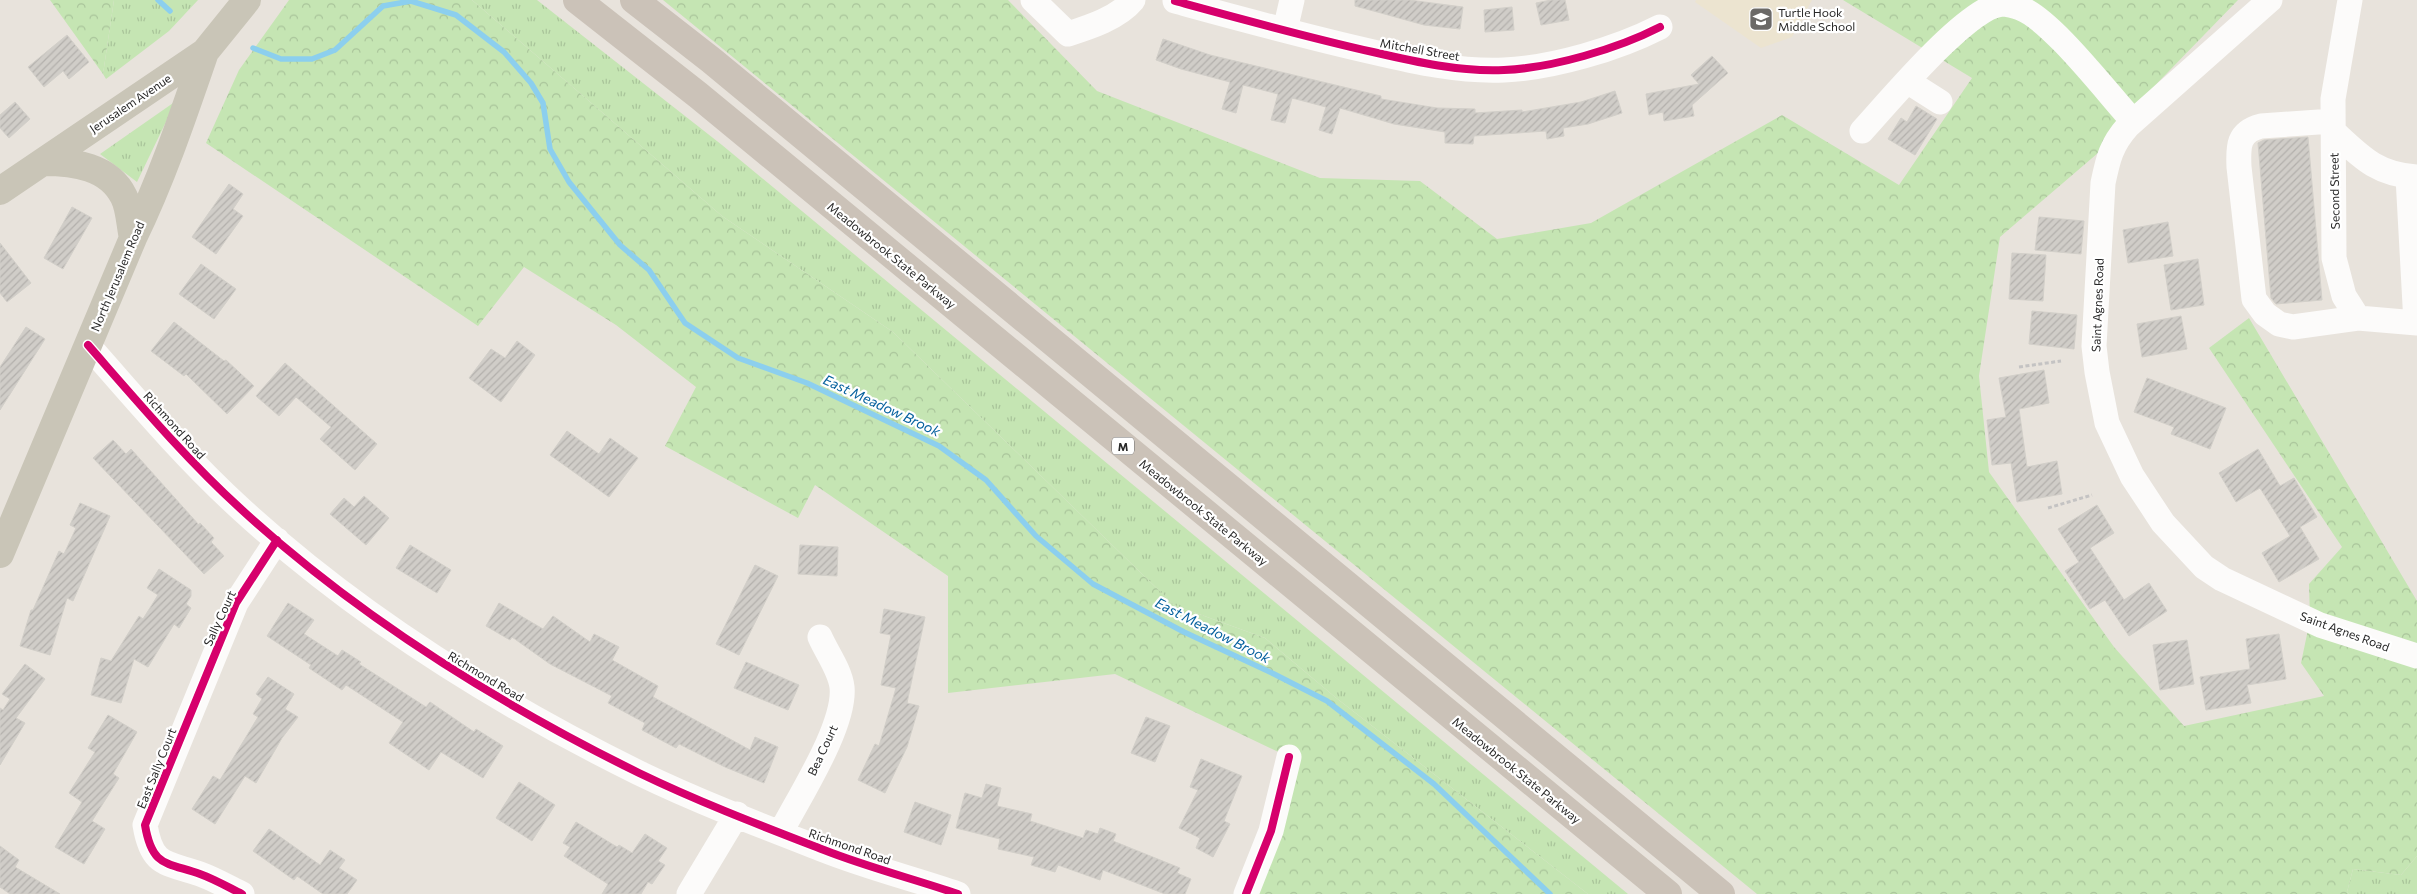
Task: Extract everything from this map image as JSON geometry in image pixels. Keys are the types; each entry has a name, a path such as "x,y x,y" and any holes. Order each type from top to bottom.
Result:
{"highway":[{"name":"Meadowbrook State Parkway","path":"577,0 705,101 1668,894"},
{"path":"634,0 734,79 1721,894"}],"main road":[{"name":"Jerusalem Avenue","path":"1,190 205,52 248,0"},
{"name":"North Jerusalem Road","path":"0,554 133,238 151,200 179,131 205,52"},
{"path":"44,162 86,166 98,170 108,178 123,195 133,238"}],"street":[{"path":"1033,0 1068,34 1086,28 1126,8 1133,0"},
{"path":"1285,30 1292,0"},
{"name":"Saint Agnes Road","path":"2270,0 2133,121 2115,141 2108,157 2103,184 2094,346 2096,372 2107,423 2132,476 2163,523 2204,567 2222,579 2320,624 2417,656"},
{"name":"Second Street","path":"2350,0 2333,99 2334,258 2344,296 2358,318"},
{"name":"Mitchell Street","path":"1175,1 1428,65 1505,70 1570,60 1630,41 1660,27"},
{"path":"1862,131 1943,43 1978,15 2001,4 2021,8 2049,27 2133,121"},
{"path":"1907,81 1940,102"},
{"path":"2261,126 2333,126 2361,158 2396,176 2412,177 2416,323 2358,318 2293,327 2278,324 2265,314 2254,298 2239,167 2238,152 2241,139 2250,129 2261,126"},
{"name":"Richmond Road","path":"88,345 187,456 241,510 359,605 429,654 531,716 641,773 826,850 958,894"},
{"name":"Sally Court","path":"192,711 236,603 277,540"},
{"name":"Bea Court","path":"781,832 832,735 838,714 842,689 840,679 820,637"},
{"name":"East Sally Court","path":"192,711 145,825 148,843 160,861 175,868 200,874 242,894"},
{"path":"1246,894 1271,831 1289,757"},
{"path":"689,894 737,814"}],"path":[{"path":"2019,367 2061,361"},
{"path":"2048,508 2092,494"}],"shaded area":[{"name":"Turtle Hook Middle School","path":"1696,0 1812,0 1792,37 1761,48 1695,2"}],"green space":[{"path":"50,0 114,0 103,74"},
{"path":"114,0 198,0 169,31 106,79 103,74"},
{"path":"289,0 472,0 722,216 893,332 1174,605 1265,638 1335,697 1588,894 1246,894 1289,757 1115,674 948,693 948,576 815,485 798,518 665,446 696,387 616,325 524,267 478,326 206,143 239,70"},
{"path":"472,0 537,0 722,145 1628,894 1588,894 1335,697 1265,638 1174,605 893,332 722,216"},
{"path":"663,0 1008,0 1097,91 1320,178 1420,181 1497,239 1591,223 1782,115 1899,185 1972,78 1843,0 2238,0 2135,106 2119,135 2000,237 1979,376 1989,472 2114,647 2184,726 2324,696 2301,663 2310,620 2309,584 2342,547 2209,348 2249,318 2417,601 2417,856 2401,875 2353,869 2347,892 2349,894 1757,894"},
{"path":"176,101 137,182 100,154"},
{"path":"2417,856 2417,894 2349,894 2347,892 2353,869 2401,875"}],"building":[{"path":"1355,0 1409,0 1463,7 1460,29 1424,25 1355,6"},
{"path":"1565,0 1569,20 1541,25 1536,3"},
{"path":"1512,7 1514,30 1485,32 1484,10"},
{"path":"67,35 89,62 69,79 63,71 44,87 28,67"},
{"path":"1163,39 1210,55 1381,96 1381,99 1437,108 1475,109 1475,113 1522,110 1522,112 1581,102 1615,91 1622,113 1588,124 1563,128 1564,136 1547,139 1546,131 1474,136 1473,144 1445,143 1445,132 1394,124 1340,108 1332,134 1319,130 1326,107 1292,98 1285,123 1271,120 1278,94 1243,85 1236,113 1222,109 1230,82 1181,69 1156,60"},
{"path":"1712,56 1728,73 1692,105 1694,116 1664,121 1663,112 1649,115 1646,94 1699,84 1691,75"},
{"path":"15,102 30,119 9,138 0,128 0,115"},
{"path":"1916,106 1937,119 1915,155 1888,139 1901,118 1907,122"},
{"path":"2308,137 2322,300 2276,304 2271,298 2258,143 2264,140"},
{"path":"229,184 243,194 233,209 243,216 216,254 192,237"},
{"path":"72,207 92,218 63,269 44,258"},
{"path":"2039,217 2084,221 2081,254 2035,250"},
{"path":"2168,222 2173,256 2128,263 2123,230"},
{"path":"0,243 31,283 7,302 0,293"},
{"path":"2012,253 2046,255 2043,301 2009,299"},
{"path":"2198,259 2204,305 2171,310 2164,265"},
{"path":"201,264 236,289 214,319 179,294"},
{"path":"2032,311 2077,315 2074,349 2029,344"},
{"path":"2181,316 2187,349 2142,357 2137,324"},
{"path":"174,322 224,361 226,360 254,386 227,414 186,374 184,376 151,351"},
{"path":"26,327 45,339 0,410 0,367"},
{"path":"517,341 535,355 501,402 469,378 491,349 505,358"},
{"path":"285,363 377,444 355,470 320,439 331,427 296,397 279,416 256,396"},
{"path":"2044,370 2049,403 2019,409 2027,467 2057,461 2062,494 2017,502 2011,463 1992,465 1987,420 2006,417 1999,378"},
{"path":"2147,378 2226,408 2210,449 2171,434 2174,427 2134,412"},
{"path":"567,431 599,454 610,438 638,458 609,497 550,455"},
{"path":"113,440 126,454 131,449 199,525 200,523 214,538 211,542 224,556 204,574 93,458"},
{"path":"2258,449 2280,486 2294,478 2317,517 2300,527 2319,559 2279,582 2262,553 2290,536 2260,488 2236,502 2219,473"},
{"path":"364,496 389,518 366,545 330,514 344,498 354,507"},
{"path":"80,503 110,516 73,601 67,598 50,655 20,646 31,610 33,610 59,551 64,554 76,528 70,525"},
{"path":"2097,505 2114,533 2090,548 2124,600 2149,583 2167,611 2129,636 2105,600 2090,609 2065,571 2079,562 2058,529"},
{"path":"410,545 451,570 437,593 396,568"},
{"path":"800,545 838,547 837,576 798,574"},
{"path":"755,565 778,576 739,655 716,644"},
{"path":"159,569 191,590 191,596 186,604 191,608 179,628 174,624 148,667 134,659 121,703 91,695 101,658 111,661 139,616 143,619 158,595 147,588"},
{"path":"288,603 314,620 304,634 338,656 342,650 361,662 359,664 426,707 430,702 474,732 476,729 503,746 483,778 441,752 429,770 389,743 403,722 346,685 342,690 309,668 311,665 267,636"},
{"path":"499,603 543,629 553,616 590,642 594,634 619,647 612,660 658,686 653,697 750,750 755,737 778,747 764,783 725,767 679,744 676,748 642,730 645,723 608,703 612,696 550,664 512,637 510,640 486,626"},
{"path":"884,609 925,617 907,703 919,706 907,747 885,793 858,780 875,744 879,746 896,688 881,685 891,635 880,633"},
{"path":"2279,634 2286,679 2247,685 2251,703 2206,710 2200,677 2250,669 2246,639"},
{"path":"2187,640 2194,684 2160,690 2153,645"},
{"path":"746,662 799,685 788,710 734,688"},
{"path":"25,664 45,679 16,718 25,723 0,765 0,708 3,710 10,699 2,694"},
{"path":"268,677 294,694 285,709 298,717 282,738 256,783 245,776 215,824 192,809 213,776 220,780 258,717 253,714 262,699 256,694"},
{"path":"108,715 137,732 113,774 119,778 92,821 105,829 84,864 55,847 82,802 69,793 95,752 88,748"},
{"path":"1146,717 1170,726 1155,762 1131,753"},
{"path":"1201,759 1242,776 1224,821 1230,824 1213,857 1196,848 1200,838 1179,828 1198,790 1190,787"},
{"path":"519,782 555,805 532,841 496,818"},
{"path":"986,784 1001,788 997,806 1032,814 1030,821 1083,838 1086,830 1098,834 1100,828 1116,834 1113,841 1180,868 1177,873 1191,879 1185,894 1165,894 1103,870 1100,880 1058,865 1055,872 1031,865 1034,857 998,849 1000,839 956,828 965,793 982,798"},
{"path":"915,802 951,815 941,845 904,832"},
{"path":"576,822 617,847 619,845 632,853 645,834 667,848 658,861 665,865 652,884 648,882 641,894 602,894 608,884 564,856 570,847 563,843"},
{"path":"269,829 320,865 330,850 345,860 339,868 357,880 347,894 323,894 297,876 294,880 253,851"},
{"path":"0,846 19,860 15,867 60,894 10,894 0,887"}],"waterway":[{"name":"East Meadow Brook","path":"158,0 170,11"},
{"name":"East Meadow Brook","path":"253,48 281,59 312,59 335,50 383,6 411,1 456,15 504,52 531,83 543,103 550,149 569,182 620,245 649,270 685,323 738,358 807,383 939,446 986,480 1036,536 1093,584 1184,632 1327,701 1434,784 1550,894"}],"cycle path":[{"path":"1175,1 1274,28 1422,63 1488,70 1543,66 1584,56 1624,43 1660,27"},
{"path":"88,345 182,450 242,510 333,586 431,655 534,717 586,746 662,784 840,856 958,894"},
{"path":"242,894 205,876 162,861 152,849 145,825 236,603 277,540"},
{"path":"1246,894 1271,831 1289,757"}],"place":[{"name":"Turtle Hook Middle School","path":"1761,19"}]}
